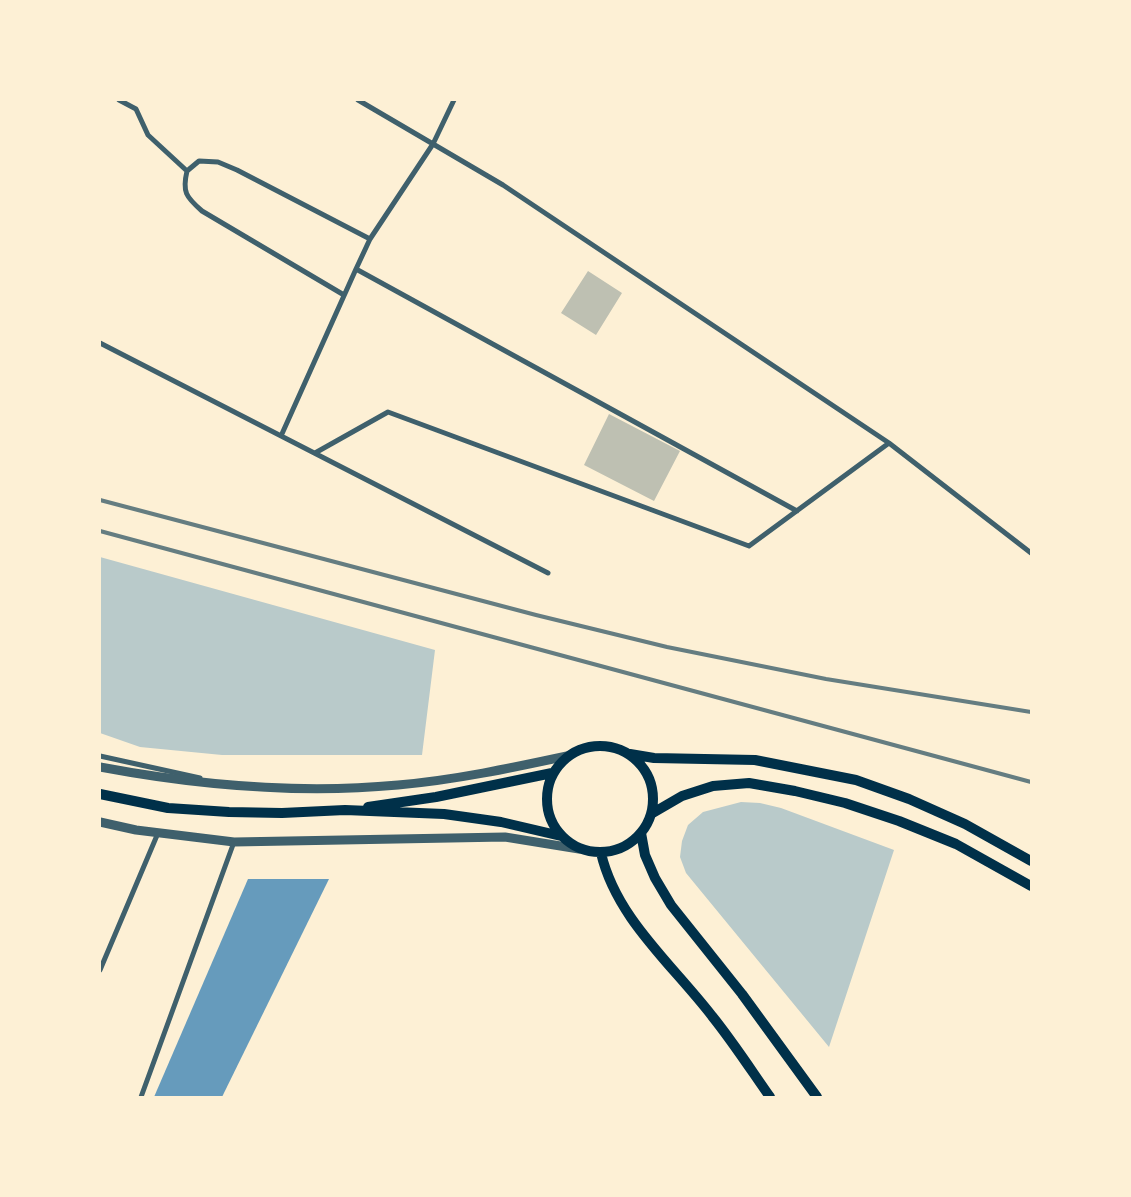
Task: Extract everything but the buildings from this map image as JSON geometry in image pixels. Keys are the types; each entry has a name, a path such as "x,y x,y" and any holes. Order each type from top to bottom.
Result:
{"main road":[{"path":"561,836 549,817 546,795 552,773 567,756 587,747 609,746 630,754 654,758 755,760 856,780 909,799 965,824 1031,861"},
{"path":"100,794 168,808 229,812 282,813 345,810 444,814 501,822 561,836 579,848 601,853 623,847 640,834 651,814 653,792 645,770 630,754"},
{"path":"345,810 436,796 552,773"},
{"path":"651,814 682,796 713,786 749,783 795,791 845,803 908,824 956,844 1031,886"},
{"path":"640,834 645,856 671,905 742,994 817,1097"},
{"path":"601,853 613,889 633,922 713,1016 770,1097"}],"street":[{"path":"119,100 136,109 148,135 187,171"},
{"path":"358,100 503,185 889,443 1031,553"},
{"path":"281,436 370,239 433,144 454,100"},
{"path":"344,295 202,211 189,200 186,192 187,171 199,161 218,162 370,239"},
{"path":"356,269 797,511"},
{"path":"100,343 548,574"},
{"path":"315,453 388,412 749,546 889,443"},
{"path":"100,756 236,786"},
{"path":"100,767 137,774 236,786 331,788 398,785 481,774 567,756"},
{"path":"100,822 136,830 234,842 505,837 579,848"},
{"path":"100,970 158,832"},
{"path":"141,1097 234,842"}],"shaded area":[{"path":"100,557 435,650 422,755 222,755 140,747 100,733"},
{"path":"741,802 760,803 781,808 894,850 829,1047 686,873 680,857 682,841 688,825 703,812"}],"water":[{"path":"248,879 329,879 222,1097 154,1097"}],"railway":[{"path":"100,500 536,615 667,647 826,679 1031,712"},
{"path":"100,531 1031,782"}]}
